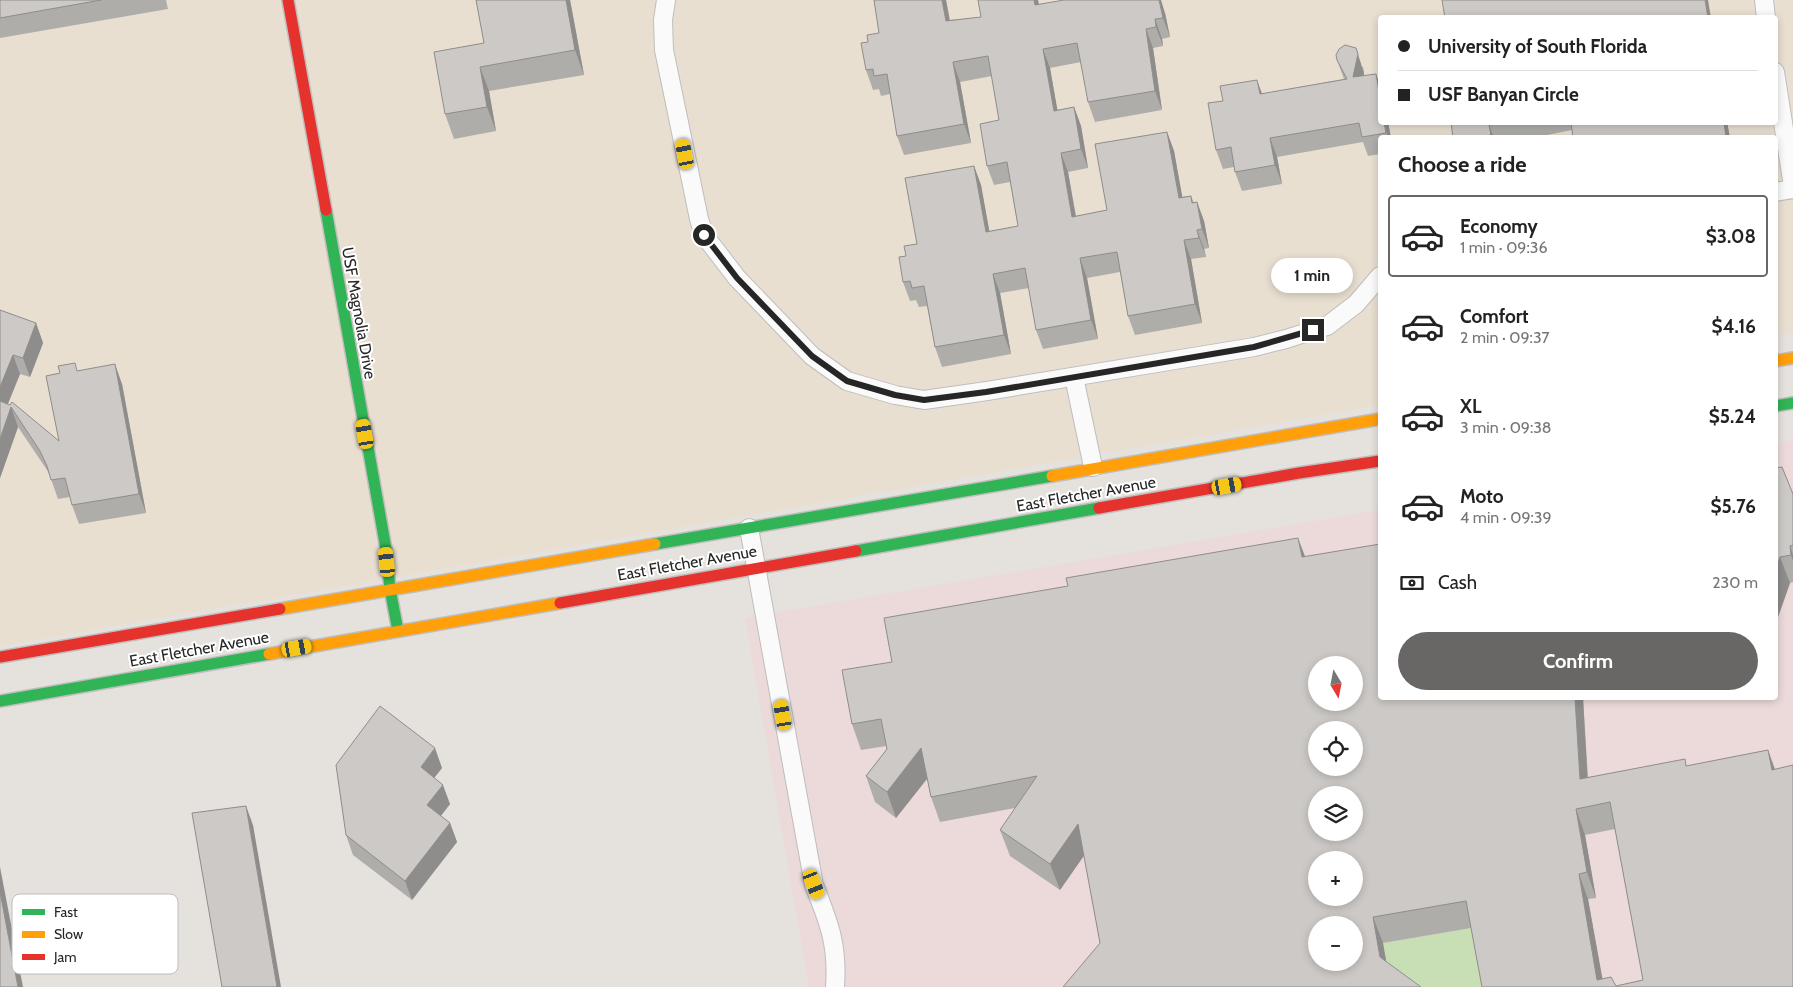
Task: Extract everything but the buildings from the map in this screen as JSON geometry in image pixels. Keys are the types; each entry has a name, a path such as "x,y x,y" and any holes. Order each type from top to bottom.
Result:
{"main road":[{"name":"USF Magnolia Drive","path":"288,0 386,549 390,589 398,631"},
{"path":"1778,360 1793,358"},
{"path":"1778,406 1793,403"},
{"name":"East Fletcher Avenue","path":"0,657 1378,419"},
{"name":"East Fletcher Avenue","path":"0,701 1299,473 1378,461"}],"street":[{"path":"666,0 663,20 664,50 698,219 704,235 737,278 812,356 847,381 895,395 924,400 1254,347 1327,326 1356,304 1378,278"},
{"path":"1764,0 1766,15"},
{"path":"1778,91 1793,187 1778,191"},
{"path":"1074,377 1093,467"},
{"path":"749,528 814,884 834,942 837,961 835,987"}],"shaded area":[{"path":"0,0 1793,0 1793,332 1778,335 1778,135 1378,135 1378,405 0,646"},
{"path":"1793,440 1793,987 809,987 745,618 1378,510 1378,700 1778,700 1778,442"}],"green space":[{"path":"1463,864 1486,987 1395,987 1390,983 1383,943 1452,931"}],"traffic: fast":[{"path":"326,210 386,549 390,589 398,631"},
{"path":"1778,406 1793,403"},
{"path":"655,544 1052,476"},
{"path":"856,551 1099,508"},
{"path":"0,701 269,654"}],"traffic: slow":[{"path":"1778,360 1793,358"},
{"path":"1052,476 1378,419"},
{"path":"280,609 655,544"},
{"path":"269,654 560,603"}],"traffic: jam":[{"path":"288,0 326,210"},
{"path":"1099,508 1378,461"},
{"path":"560,603 856,551"},
{"path":"0,657 280,609"}],"route":[{"path":"704,235 737,278 812,356 847,381 895,395 924,400 986,392 1254,347 1313,330"}]}
